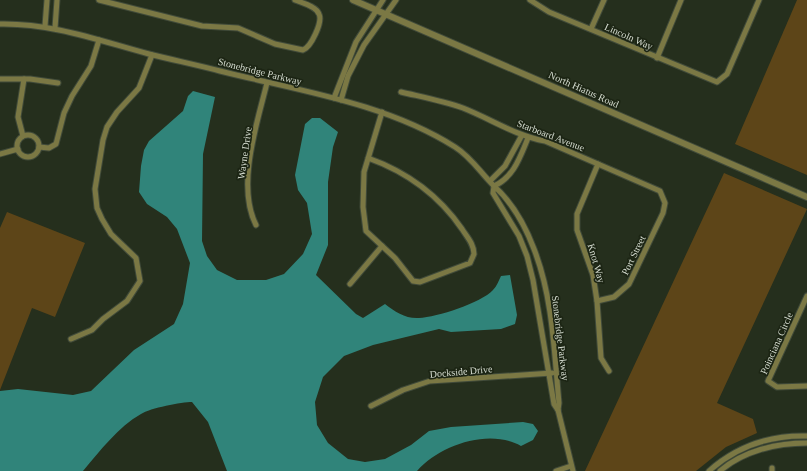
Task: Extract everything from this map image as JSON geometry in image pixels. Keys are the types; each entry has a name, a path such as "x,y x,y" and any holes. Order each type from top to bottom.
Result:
{"street":[{"path":"45,26 47,0"},
{"path":"55,28 56,0"},
{"path":"99,0 202,26 238,28 276,44 296,50 306,48 310,44 319,23 319,14 315,9 295,0"},
{"name":"North Hiatus Road","path":"353,0 807,197"},
{"path":"334,98 356,42 383,0"},
{"path":"341,100 356,58 377,24 396,0"},
{"name":"Lincoln Way","path":"530,0 549,12 717,82 722,80 727,74 759,0"},
{"path":"591,29 604,0"},
{"path":"657,58 681,0"},
{"name":"Stonebridge Parkway","path":"0,24 21,24 55,28 152,55 334,98 382,112 426,130 445,143 455,147 472,160 494,186 502,193 519,218 534,250 549,308 560,403 558,410"},
{"path":"39,147 49,148 56,144 66,109 91,66 99,40"},
{"path":"71,339 92,330 103,319 128,301 140,281 136,258 111,234 102,219 97,208 95,189 103,140 107,127 117,112 139,88 152,55"},
{"path":"0,79 24,79 58,83"},
{"path":"23,136 18,118 24,79"},
{"name":"Wayne Drive","path":"256,225 249,209 249,178 252,147 267,83"},
{"name":"Starboard Avenue","path":"401,92 462,108 528,138 545,141 657,189 665,200"},
{"path":"368,158 404,173 429,192 452,215 474,250 473,259 466,266 420,282 413,281 395,258 366,231 363,207 364,172 368,158 382,112"},
{"path":"28,135 35,137 39,147 36,153 30,157 23,156 18,149 19,140 23,136 28,135"},
{"path":"490,181 505,166 522,135"},
{"path":"494,186 510,174 516,166 528,138"},
{"path":"0,154 18,149"},
{"name":"Knot Way","path":"598,164 582,200 577,219 577,230 592,274 597,301 602,358 609,371"},
{"name":"Stonebridge Parkway","path":"494,186 493,192 510,219 527,256 534,280 554,404 558,410 572,468"},
{"name":"Port Street","path":"597,301 614,298 628,284 663,213 665,200"},
{"path":"350,284 382,246"},
{"name":"Poinciana Circle","path":"807,296 769,377 768,386 807,386"},
{"name":"Dockside Drive","path":"371,406 403,390 430,381 556,373"},
{"path":"709,471 729,455 750,446 779,438 807,436"},
{"path":"720,471 738,458 766,447 807,443"},
{"path":"556,471 572,468"}],"shaded area":[{"path":"797,0 807,0 807,175 735,144"},
{"path":"724,173 807,209 717,403 753,419 757,433 726,447 696,471 585,471"},
{"path":"7,212 85,243 55,317 32,308 0,390 0,228"}],"water":[{"path":"193,91 215,97 203,154 202,241 207,256 217,270 237,280 266,280 284,274 303,254 312,234 307,203 298,190 295,175 305,124 312,118 320,118 338,132 333,147 328,182 328,245 316,275 356,314 363,318 385,304 405,316 414,318 436,315 479,300 493,290 501,276 510,275 517,315 515,324 501,329 451,332 439,329 373,345 344,356 323,377 315,402 317,425 328,443 348,459 365,462 385,459 411,445 429,431 451,427 523,422 533,424 538,431 533,440 521,446 508,441 494,439 480,439 466,442 438,454 417,471 227,471 208,422 192,402 187,402 151,410 133,419 110,440 83,471 0,471 0,391 18,389 73,395 91,391 134,350 174,324 183,304 190,263 177,229 167,217 147,204 139,192 141,166 144,150 149,141 183,111 188,96"}]}
